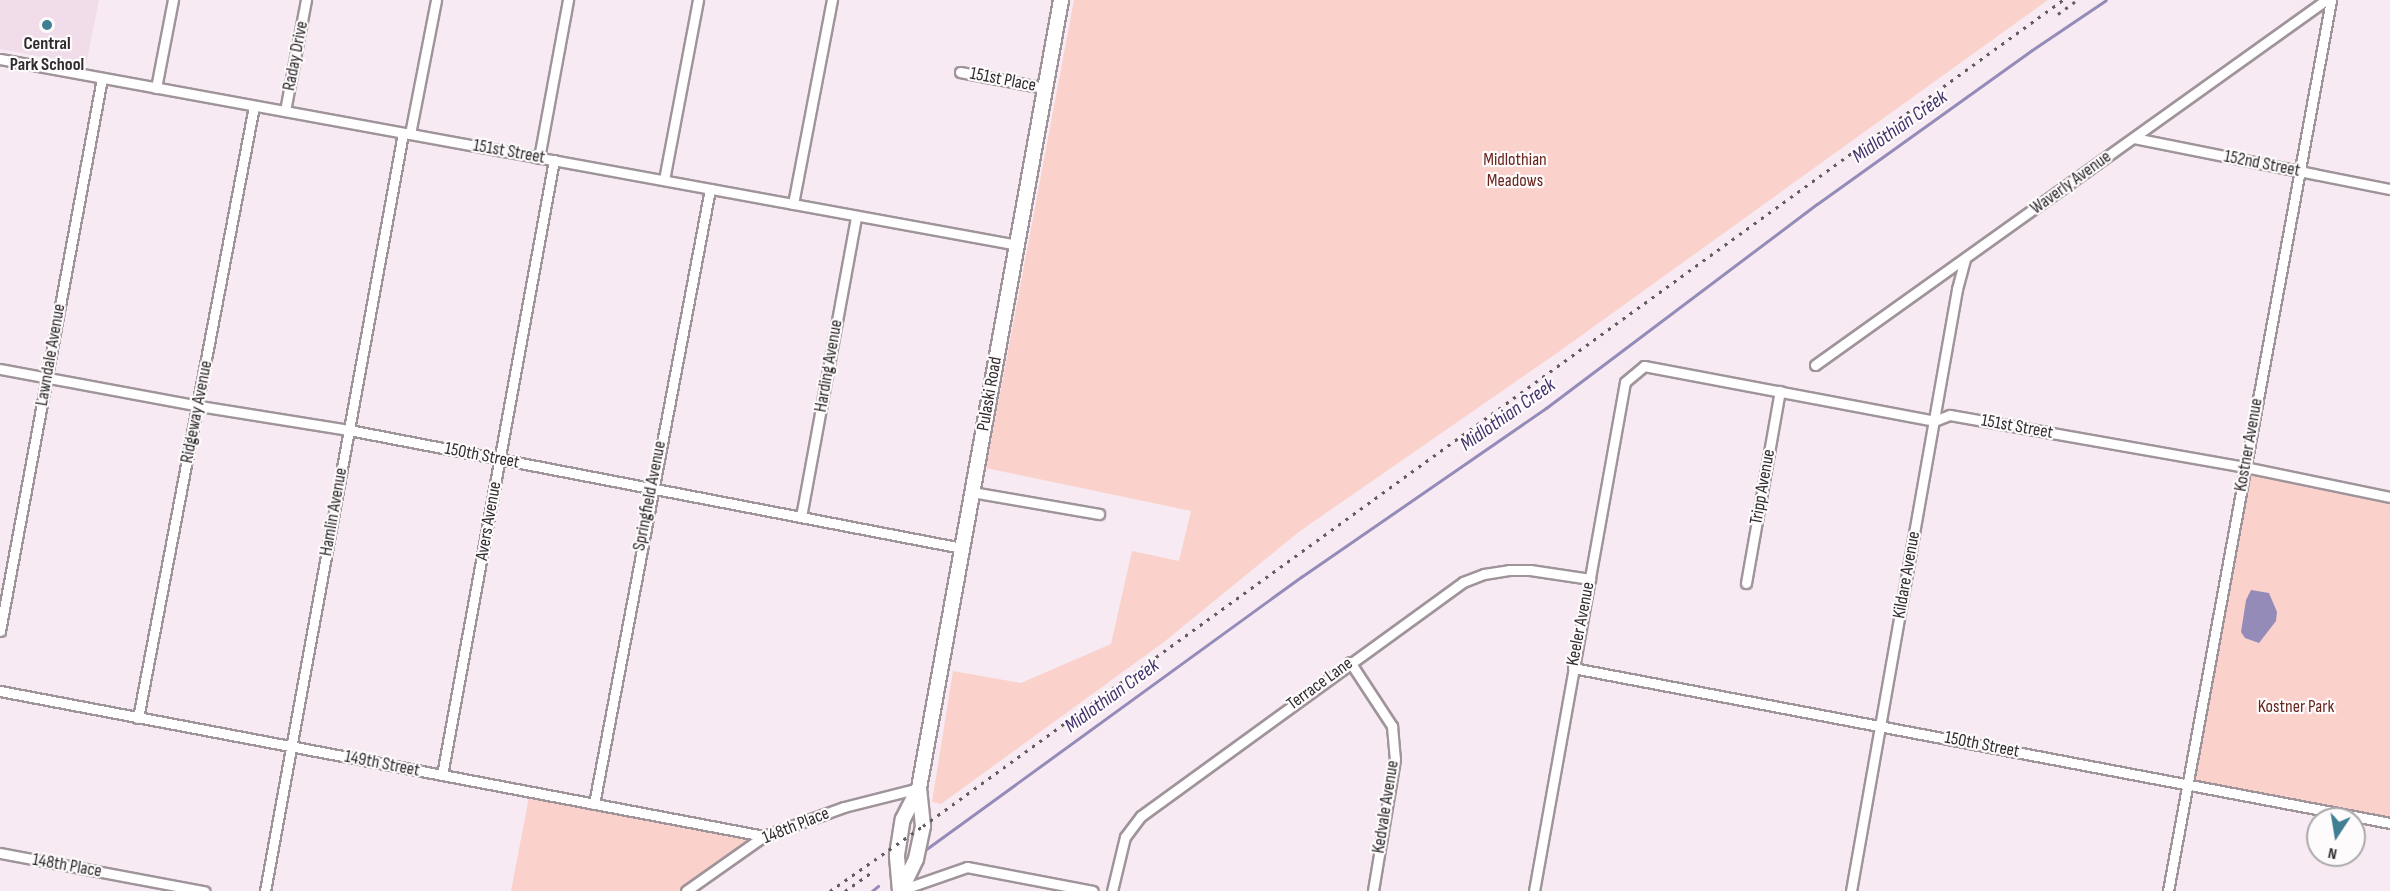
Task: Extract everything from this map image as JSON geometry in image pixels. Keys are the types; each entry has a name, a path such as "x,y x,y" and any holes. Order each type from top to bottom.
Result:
{"main road":[{"name":"Pulaski Road","path":"901,890 897,855 902,827 919,788 1061,0"},
{"name":"Pulaski Road","path":"901,890 916,859 923,826 919,788"}],"street":[{"path":"156,88 173,0"},
{"name":"Raday Drive","path":"285,111 306,0"},
{"name":"Hamlin Avenue","path":"265,891 349,430 406,134 436,0"},
{"path":"539,158 568,0"},
{"path":"664,180 698,0"},
{"path":"793,204 831,0"},
{"name":"Waverly Avenue","path":"1815,365 2326,0"},
{"name":"Kostner Avenue","path":"2168,891 2331,0"},
{"name":"151st Street","path":"0,60 1017,245"},
{"name":"151st Place","path":"960,72 1045,88"},
{"name":"Lawndale Avenue","path":"0,631 102,78"},
{"name":"Ridgeway Avenue","path":"138,718 199,406 254,106"},
{"name":"152nd Street","path":"2134,138 2390,189"},
{"name":"Avers Avenue","path":"442,775 554,160"},
{"name":"Springfield Avenue","path":"594,804 651,488 710,189"},
{"name":"Harding Avenue","path":"801,517 856,216"},
{"name":"Kildare Avenue","path":"1851,891 1957,289 1965,259"},
{"name":"151st Street","path":"1644,366 1934,421 1950,415 2245,467 2390,497"},
{"name":"Keeler Avenue","path":"1534,891 1625,382 1644,366"},
{"name":"150th Street","path":"0,369 199,406 349,430 962,548"},
{"name":"Tripp Avenue","path":"1746,583 1780,391"},
{"path":"972,492 1099,514"},
{"name":"Terrace Lane","path":"1112,891 1125,837 1141,816 1463,582 1484,574 1530,570 1590,579"},
{"name":"Kedvale Avenue","path":"1350,662 1392,726 1395,759 1373,891"},
{"name":"150th Street","path":"1573,668 2390,823"},
{"name":"149th Street","path":"0,691 764,836"},
{"name":"148th Place","path":"686,891 764,836 844,807 919,788"},
{"name":"148th Place","path":"0,853 204,891"},
{"path":"901,890 967,867 1057,888 1093,891"}],"shaded area":[{"name":"Central Park School","path":"0,0 99,0 86,65 0,49"},
{"path":"2251,590 2269,593 2277,612 2276,621 2259,643 2245,638 2241,632 2246,600"}],"green space":[{"name":"Midlothian Meadows","path":"1074,0 2048,0 1557,353 1300,531 1164,642 941,804 932,802 953,671 1021,683 1111,644 1132,551 1179,561 1191,511 986,468"},
{"name":"Kostner Park","path":"2245,467 2390,497 2390,823 2366,818 2366,807 2307,807 2188,784"},
{"path":"530,792 764,836 686,891 511,891"}],"waterway":[{"name":"Midlothian Creek","path":"925,850 1301,577 1546,408 1817,204 2032,50 2106,0"},
{"name":"Midlothian Creek","path":"872,891 878,886"}],"railway":[{"path":"830,891 2063,0"},
{"path":"2058,14 2077,0"},
{"path":"845,891 872,872"}],"place":[{"name":"Central Park School","path":"47,25"}]}
